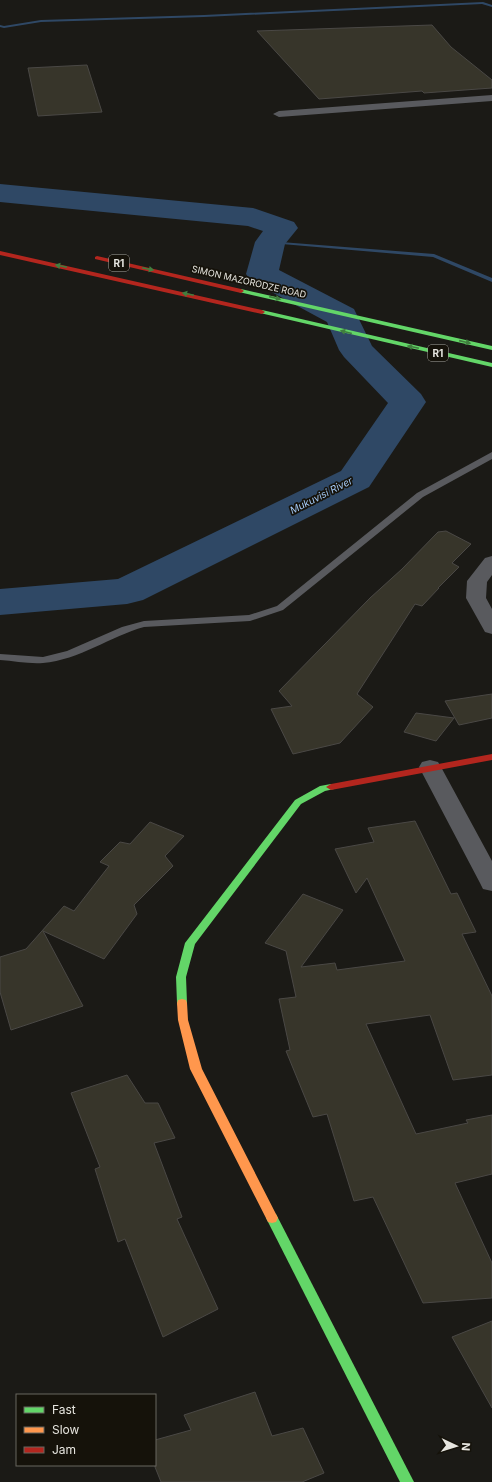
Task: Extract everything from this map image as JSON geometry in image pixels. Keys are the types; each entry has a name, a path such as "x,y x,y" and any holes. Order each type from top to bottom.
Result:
{"main road":[{"name":"R1","path":"0,253 226,302 384,341 492,365"},
{"name":"SIMON MAZORODZE ROAD","path":"91,257 492,348"},
{"path":"407,1482 196,1069 183,1020 181,977 190,943 282,826 298,802 323,788 430,767 492,757"}],"street":[{"path":"279,114 492,98"},
{"path":"492,562 477,581 476,598 492,628"},
{"path":"430,767 492,883"}],"lane":[{"path":"0,657 43,660 71,653 126,629 144,624 237,620 270,613 280,608 420,495 492,455"}],"building":[{"path":"432,25 451,47 492,80 492,88 424,93 422,91 319,99 257,31"},
{"path":"87,65 102,112 38,116 28,68"},
{"path":"446,531 471,544 452,563 459,567 422,606 415,604 357,694 373,707 340,743 293,754 271,709 292,706 279,691 370,598 402,569 438,532"},
{"path":"492,694 492,718 459,725 445,701"},
{"path":"416,713 454,718 436,741 404,732"},
{"path":"415,821 451,894 457,893 476,932 462,934 492,996 492,1075 453,1080 430,1015 366,1024 416,1134 468,1123 466,1120 492,1115 492,1174 455,1183 492,1263 492,1298 423,1303 373,1197 354,1201 327,1114 313,1117 286,1051 290,1050 279,999 296,997 286,951 265,943 303,894 343,910 301,967 335,963 337,970 405,961 367,878 356,893 335,849 374,842 368,828"},
{"path":"150,822 184,836 165,856 173,866 134,905 137,914 104,959 43,931 83,1006 11,1030 0,992 0,957 26,949 64,906 74,911 109,866 100,862 120,842 130,844"},
{"path":"127,1075 145,1103 158,1103 175,1138 154,1143 182,1217 177,1219 218,1309 163,1337 125,1239 118,1242 95,1169 100,1167 71,1093"},
{"path":"492,1321 492,1408 452,1337"},
{"path":"255,1392 272,1436 303,1428 324,1473 302,1482 161,1482 155,1467 156,1440 191,1430 184,1415"}],"waterway":[{"path":"0,26 4,27 41,21 204,16 482,3 492,6"},
{"name":"Mukuvisi River","path":"0,193 253,217 283,228 270,242 262,274 342,316 356,350 408,402 355,479 127,591 0,602"},
{"path":"270,242 434,256 492,280"}],"traffic: fast":[{"path":"241,291 492,348"},
{"path":"262,312 492,365"},
{"path":"182,1003 181,977 190,943 298,802 323,788 331,787"},
{"path":"272,1218 407,1482"}],"traffic: slow":[{"path":"182,1003 183,1020 196,1069 272,1218"}],"traffic: jam":[{"path":"0,253 262,312"},
{"path":"97,258 241,291"},
{"path":"331,787 492,757"}]}
